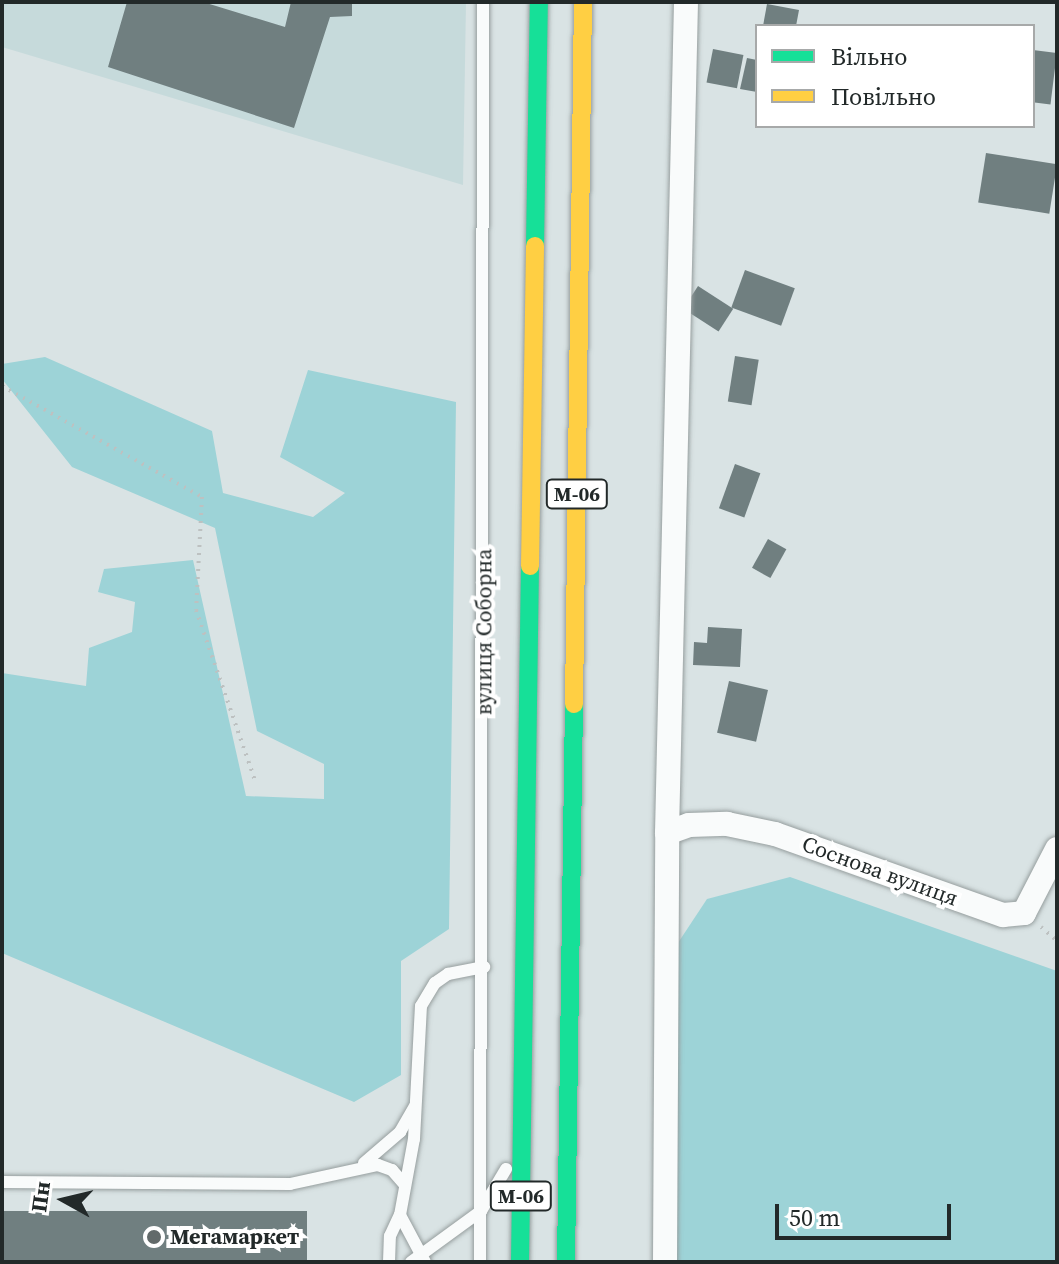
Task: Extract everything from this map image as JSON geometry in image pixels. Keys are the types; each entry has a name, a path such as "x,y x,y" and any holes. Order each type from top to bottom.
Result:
{"highway":[{"name":"М-06","path":"520,1262 539,2"},
{"name":"М-06","path":"566,1262 583,2"}],"street":[{"path":"665,1262 667,833 686,2"},
{"name":"Соснова вулиця","path":"667,833 689,825 727,824 775,834 1003,915 1024,913 1057,849"}],"lane":[{"name":"вулиця Соборна","path":"480,1262 484,967 483,2"},
{"path":"389,1262 390,1236 400,1215 416,1104 421,1006 435,983 448,974 484,967"},
{"path":"361,1165 400,1132 416,1104"},
{"path":"411,1262 423,1257 481,1211 522,1129"},
{"path":"2,1182 290,1184 361,1165 392,1170 405,1185"},
{"path":"400,1215 423,1257"}],"path":[{"path":"2,386 202,497 196,610 255,780"}],"shaded area":[{"path":"2,2 466,2 463,185 2,47"},
{"path":"45,357 212,431 223,493 313,517 345,493 280,457 308,370 456,402 449,929 401,961 401,1075 354,1102 2,953 2,673 86,686 89,648 132,632 135,602 98,592 104,569 193,560 246,796 324,799 324,764 257,731 215,528 72,467 2,379 2,364"},
{"path":"790,877 1057,971 1057,1262 670,1262 668,958 707,899"}],"building":[{"path":"127,2 203,2 285,27 291,2 352,2 352,16 330,17 294,128 108,67"},
{"path":"767,4 799,10 796,24 763,24"},
{"path":"713,49 743,55 737,88 707,82"},
{"path":"1035,50 1057,53 1050,105 1035,103"},
{"path":"747,58 755,60 755,92 740,89"},
{"path":"986,153 1057,164 1049,214 978,202"},
{"path":"745,270 795,288 781,326 731,308"},
{"path":"698,286 733,309 719,332 683,309"},
{"path":"735,356 759,360 752,405 728,401"},
{"path":"735,464 760,473 744,517 719,508"},
{"path":"768,539 786,549 770,578 752,568"},
{"path":"708,627 742,629 740,667 693,665 694,642 707,643"},
{"path":"729,681 768,690 756,742 717,733"},
{"name":"Мегамаркет","path":"2,1211 307,1211 307,1262 2,1262"}],"traffic: fast":[{"path":"535,246 539,2"},
{"path":"520,1262 530,566"},
{"path":"566,1262 574,704"}],"traffic: slow":[{"path":"574,704 583,2"},
{"path":"530,566 535,246"}],"place":[{"name":"Мегамаркет","path":"154,1237"}]}
